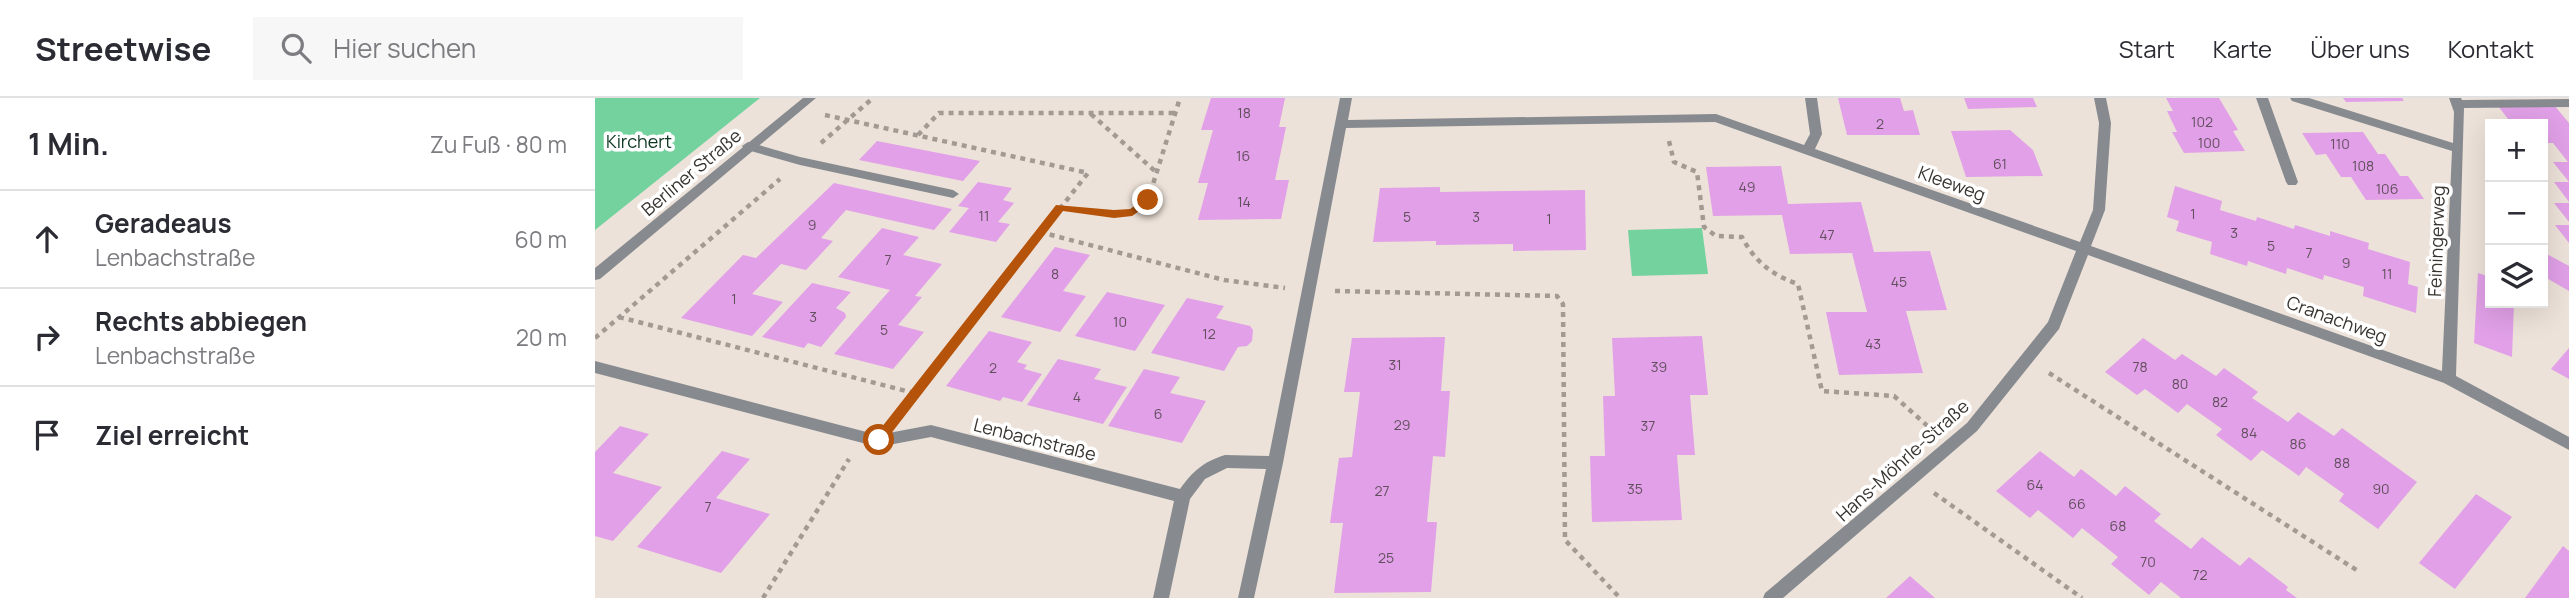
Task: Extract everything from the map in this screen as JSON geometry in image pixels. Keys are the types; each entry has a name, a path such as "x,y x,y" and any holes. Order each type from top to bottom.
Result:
{"street":[{"name":"Berliner Straße","path":"595,275 748,146 810,98"},
{"path":"1246,598 1346,98"},
{"path":"1808,150 1816,134 1811,98"},
{"name":"Hans-Möhrle-Straße","path":"1771,598 1972,427 2054,325 2099,210 2105,123 2100,98"},
{"path":"2262,98 2293,182"},
{"path":"2296,98 2458,149"},
{"name":"Feiningerweg","path":"2449,379 2458,149 2457,101 2569,103"},
{"name":"Kleeweg","path":"1341,124 1716,118 2084,249"},
{"path":"748,146 800,161 953,194"},
{"name":"Cranachweg","path":"2084,249 2449,379 2569,444"},
{"name":"Lenbachstraße","path":"595,367 879,440 893,439 918,431 931,431 1182,496"},
{"path":"1161,598 1182,496 1200,474 1225,461 1275,463"}],"path":[{"path":"595,338 873,98"},
{"path":"1060,207 1114,214 1132,213 1148,200 1180,98"},
{"path":"763,598 854,451 879,440 1088,173 796,109"},
{"path":"918,135 939,113 1177,113"},
{"path":"1090,113 1156,172"},
{"path":"1667,119 1674,162 1697,172 1704,227 1716,236 1742,237 1749,253 1764,269 1798,284 1822,391 1894,396 1949,444"},
{"path":"1040,232 1224,280 1308,291 1557,296 1563,304 1565,540 1620,598"},
{"path":"619,317 914,393"},
{"path":"2027,358 2358,571"},
{"path":"1913,479 2082,598"}],"green space":[{"name":"Kirchert","path":"595,98 760,98 595,230"},
{"path":"1702,228 1708,274 1632,276 1628,230"}],"building":[{"path":"1211,98 1285,98 1279,127 1286,127 1275,180 1289,180 1281,219 1198,220 1208,183 1198,183 1213,130 1201,130"},
{"path":"1838,98 1900,98 1904,111 1913,110 1920,135 1847,135"},
{"path":"1964,98 2033,98 2037,107 1968,109"},
{"path":"2166,98 2219,98 2238,130 2233,131 2245,151 2184,153 2172,132 2177,132 2167,111 2173,111"},
{"path":"2343,98 2402,98 2404,101 2346,102"},
{"path":"2554,105 2569,123 2569,182 2553,162 2568,162 2553,143 2548,143 2548,119 2508,119 2498,106"},
{"path":"2010,130 2033,150 2043,176 1966,177 1951,131"},
{"path":"2363,132 2378,154 2385,154 2400,176 2408,176 2424,199 2366,200 2351,177 2341,177 2326,154 2316,155 2302,133"},
{"path":"877,141 980,161 963,181 859,160"},
{"path":"1781,166 1788,204 1861,202 1874,252 1930,251 1947,310 1906,311 1923,373 1839,375 1826,312 1867,312 1852,253 1790,254 1782,215 1713,216 1706,167"},
{"path":"978,182 1012,188 1003,200 1014,203 998,222 1010,224 996,242 949,232 969,208 958,206"},
{"path":"2554,182 2569,182 2569,202"},
{"path":"834,183 952,209 934,230 846,210 821,238 833,241 806,270 781,264 752,294 783,302 752,336 681,318 743,255 756,258"},
{"path":"2175,186 2222,201 2220,210 2256,221 2257,217 2294,229 2295,225 2330,236 2330,231 2369,243 2368,249 2410,262 2408,284 2418,287 2416,313 2363,296 2364,287 2324,275 2323,280 2287,268 2286,274 2248,261 2247,266 2210,254 2212,242 2176,231 2179,221 2167,217"},
{"path":"1440,187 1440,192 1585,190 1586,250 1513,251 1513,244 1373,242 1380,188"},
{"path":"2554,203 2569,203 2569,222"},
{"path":"2555,225 2569,225 2569,243"},
{"path":"882,228 919,237 903,255 942,264 915,296 922,297 898,325 924,332 893,369 834,354 890,290 838,277"},
{"path":"1055,247 1090,255 1063,291 1086,296 1060,332 1001,317"},
{"path":"2548,255 2569,266 2569,291 2548,279"},
{"path":"2478,273 2485,275 2485,308 2514,308 2512,357 2474,343"},
{"path":"812,283 851,292 836,308 845,313 846,317 821,347 808,343 804,348 762,337"},
{"path":"1107,292 1165,305 1135,351 1075,336"},
{"path":"1187,298 1224,306 1216,318 1250,326 1253,330 1252,341 1247,346 1238,347 1224,371 1151,353"},
{"path":"989,331 1032,342 1017,362 1027,365 1024,369 1042,374 1022,402 1003,397 1000,401 946,386"},
{"path":"1702,336 1708,395 1690,395 1695,455 1677,455 1682,520 1592,522 1590,456 1605,456 1603,396 1615,396 1612,338"},
{"path":"1445,337 1441,391 1450,391 1445,457 1433,456 1427,522 1437,522 1431,592 1334,593 1343,523 1330,523 1339,458 1352,457 1360,392 1344,392 1352,338"},
{"path":"2143,338 2175,360 2182,354 2216,376 2224,368 2258,392 2252,398 2288,422 2298,412 2334,436 2342,428 2417,482 2378,529 2339,501 2344,494 2306,467 2299,476 2262,450 2251,461 2216,435 2222,429 2187,404 2178,413 2145,389 2137,395 2105,372"},
{"path":"2569,348 2569,379 2551,369"},
{"path":"1058,359 1101,369 1094,379 1127,387 1103,424 1027,405"},
{"path":"1144,369 1180,377 1170,393 1206,401 1182,443 1108,426"},
{"path":"620,426 649,434 613,473 662,487 613,541 595,536 595,452"},
{"path":"722,451 750,459 716,498 770,514 721,573 637,547"},
{"path":"2040,451 2074,477 2081,469 2116,496 2125,486 2161,514 2154,521 2191,549 2202,537 2240,566 2249,557 2288,587 2286,590 2297,598 2181,598 2161,582 2149,595 2111,564 2118,557 2082,528 2073,538 2038,510 2030,518 1996,491"},
{"path":"2476,494 2512,517 2455,589 2419,563"},
{"path":"2563,546 2569,551 2569,598 2525,598"},
{"path":"1910,576 1935,598 1886,598"}],"route":[{"path":"879,440 1060,207 1114,214 1132,213 1148,200"}]}
